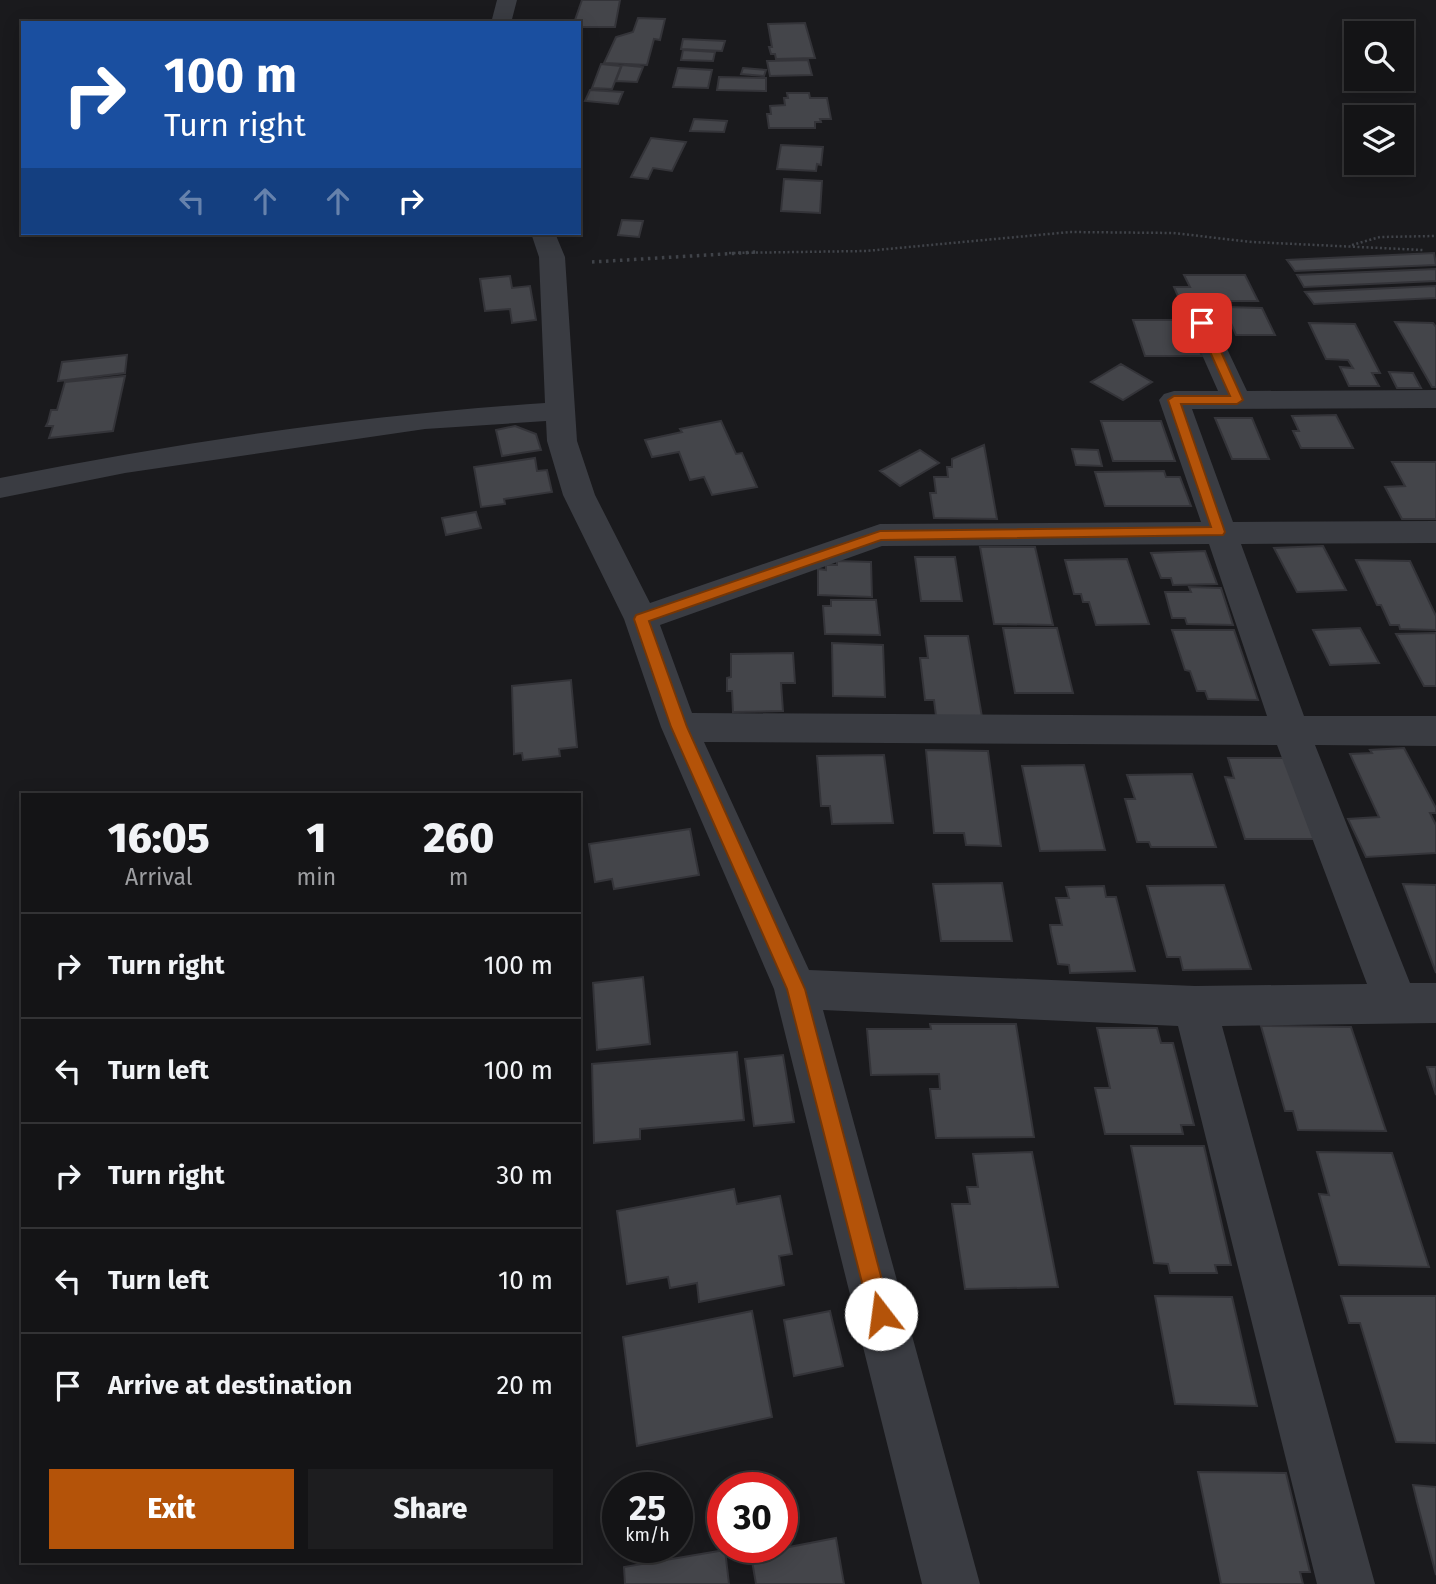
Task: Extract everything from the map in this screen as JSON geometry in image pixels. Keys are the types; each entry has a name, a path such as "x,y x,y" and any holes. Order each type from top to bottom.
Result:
{"street":[{"path":"502,21 508,0"},
{"path":"548,248 562,441 579,495 641,619 679,727 796,989 951,1584"},
{"path":"1202,323 1237,400"},
{"path":"796,989 1195,1006 1416,1003 1290,732 1174,400 1436,399"},
{"path":"0,488 125,464 425,421 560,411"},
{"path":"641,619 880,535 1436,532"},
{"path":"679,727 1436,731"},
{"path":"1195,1006 1346,1584"}],"path":[{"path":"548,248 866,251 1070,232 1173,233 1244,242 1423,250"},
{"path":"1352,246 1380,237 1436,236"}],"building":[{"path":"582,0 620,0 615,27 581,27 581,21 575,21"},
{"path":"638,18 665,19 660,40 654,39 647,65 604,63 616,37 633,32"},
{"path":"805,23 815,58 776,59 769,47 772,47 768,24"},
{"path":"683,39 725,41 722,51 681,49"},
{"path":"683,50 715,52 713,61 681,60"},
{"path":"808,60 812,75 770,76 767,61"},
{"path":"601,64 621,66 612,89 592,88"},
{"path":"622,65 643,67 637,82 616,81"},
{"path":"678,68 712,70 708,88 673,87"},
{"path":"743,68 766,70 764,76 741,74"},
{"path":"719,77 766,78 766,91 717,90"},
{"path":"590,90 623,92 618,104 585,101"},
{"path":"787,93 809,93 810,98 827,98 831,119 820,119 821,122 815,122 815,128 769,128 767,114 771,114 770,106 785,105 784,98 788,98"},
{"path":"694,119 727,121 724,132 690,131"},
{"path":"651,138 686,142 672,171 653,168 648,179 631,177"},
{"path":"781,145 823,147 821,165 817,164 816,171 777,169"},
{"path":"784,179 822,181 820,213 781,211"},
{"path":"622,220 643,221 639,237 618,235"},
{"path":"1434,253 1436,265 1295,271 1287,260"},
{"path":"1436,269 1436,281 1304,287 1297,275"},
{"path":"1184,275 1245,275 1258,301 1180,301 1174,287 1190,287"},
{"path":"510,276 512,288 530,286 536,320 512,323 510,309 485,311 480,279"},
{"path":"1436,286 1436,298 1314,304 1305,292"},
{"path":"1224,307 1262,308 1275,335 1236,335"},
{"path":"1133,320 1187,320 1202,356 1145,356"},
{"path":"1395,322 1433,323 1436,327 1436,387 1432,387"},
{"path":"1309,323 1355,324 1380,373 1372,373 1379,386 1349,386 1340,367 1353,368 1348,360 1326,359"},
{"path":"127,355 125,373 58,381 62,362"},
{"path":"1121,364 1152,382 1123,400 1091,382"},
{"path":"1389,372 1413,373 1421,388 1397,388"},
{"path":"125,376 113,431 49,438 53,426 46,426 51,410 57,410 65,382"},
{"path":"1336,415 1353,448 1301,448 1293,431 1299,431 1292,416"},
{"path":"1215,418 1252,418 1269,459 1232,459"},
{"path":"721,421 736,454 742,453 757,487 712,495 704,477 690,480 679,452 652,457 645,440 682,432 680,429"},
{"path":"1101,421 1161,421 1175,461 1113,461"},
{"path":"515,426 536,434 541,450 502,456 496,430"},
{"path":"984,445 997,519 934,518 930,493 936,493 934,477 948,477 947,467 952,467 952,459"},
{"path":"1072,449 1098,450 1102,466 1076,465"},
{"path":"920,450 939,463 900,486 880,471"},
{"path":"535,458 537,471 547,470 552,492 504,499 505,504 481,507 474,467"},
{"path":"1392,462 1436,462 1436,519 1402,519 1385,487 1405,486"},
{"path":"1164,471 1166,477 1180,477 1191,506 1105,506 1095,472"},
{"path":"476,512 481,528 446,535 442,518"},
{"path":"1323,546 1346,590 1297,592 1274,548"},
{"path":"980,547 1035,547 1053,625 994,624"},
{"path":"1205,551 1217,584 1173,585 1171,578 1161,578 1151,553"},
{"path":"915,557 955,557 962,601 921,601"},
{"path":"1127,559 1149,624 1096,625 1089,602 1083,602 1081,594 1074,594 1065,560"},
{"path":"1356,560 1410,561 1436,616 1436,630 1400,629 1399,625 1390,625 1381,605 1377,605"},
{"path":"837,561 871,562 872,597 818,595 818,569 826,570 826,565 837,565"},
{"path":"1189,587 1221,588 1233,625 1187,624 1185,618 1172,618 1165,592 1191,592"},
{"path":"831,600 876,600 880,635 825,634 823,606 831,606"},
{"path":"1003,628 1057,628 1073,693 1015,693"},
{"path":"1360,628 1379,663 1330,665 1313,630"},
{"path":"1172,630 1234,630 1258,700 1208,699 1205,691 1197,691 1190,671 1185,670"},
{"path":"1436,633 1436,686 1424,686 1396,634"},
{"path":"925,636 968,636 982,717 936,716 934,700 925,700 920,658 928,658"},
{"path":"832,643 883,645 885,697 833,696"},
{"path":"793,653 795,683 781,683 783,711 733,712 732,691 727,691 727,678 731,677 731,654"},
{"path":"571,680 577,747 559,749 560,756 523,760 522,753 514,754 512,686"},
{"path":"1404,748 1436,808 1436,813 1430,813 1436,825 1436,853 1366,857 1348,819 1379,817 1350,754"},
{"path":"926,750 988,751 1001,846 966,845 964,833 934,833"},
{"path":"884,755 893,823 832,824 830,806 821,806 817,756"},
{"path":"1228,758 1284,758 1314,839 1245,839 1225,777 1234,778"},
{"path":"1084,765 1105,850 1040,851 1022,766"},
{"path":"1192,774 1216,847 1151,847 1149,842 1137,842 1125,799 1135,799 1127,775"},
{"path":"690,829 699,875 614,889 612,879 595,882 589,844"},
{"path":"1002,883 1012,941 941,941 933,884"},
{"path":"1403,884 1436,885 1436,973"},
{"path":"1224,885 1251,969 1183,970 1180,957 1167,957 1147,886"},
{"path":"1104,886 1106,897 1116,897 1135,971 1070,973 1069,965 1058,964 1051,932 1050,925 1062,925 1056,898 1069,898 1066,887"},
{"path":"643,977 650,1044 597,1050 593,983"},
{"path":"930,1024 1016,1024 1034,1137 936,1138 930,1089 940,1089 939,1074 871,1075 867,1029 931,1029"},
{"path":"1261,1026 1351,1027 1386,1131 1298,1130 1293,1111 1285,1111"},
{"path":"1097,1028 1157,1028 1161,1043 1173,1043 1194,1125 1181,1125 1183,1134 1105,1134 1095,1088 1110,1088"},
{"path":"737,1052 744,1120 640,1129 640,1139 594,1143 592,1064"},
{"path":"783,1055 794,1122 754,1126 745,1059"},
{"path":"1427,1067 1436,1067 1436,1095"},
{"path":"1131,1146 1204,1146 1231,1265 1215,1265 1217,1273 1170,1273 1168,1264 1154,1263"},
{"path":"1032,1152 1058,1287 965,1289 952,1204 970,1204 967,1187 978,1187 973,1154"},
{"path":"1317,1152 1392,1153 1429,1267 1339,1265 1319,1194 1329,1195"},
{"path":"734,1189 737,1204 780,1196 792,1254 779,1256 784,1285 699,1302 697,1283 670,1288 668,1277 627,1284 617,1211"},
{"path":"1155,1296 1232,1297 1257,1406 1175,1404"},
{"path":"1341,1296 1436,1296 1436,1443 1396,1442 1360,1323 1349,1323"},
{"path":"752,1311 772,1417 637,1446 623,1337"},
{"path":"830,1311 843,1366 794,1376 784,1320"},
{"path":"1198,1472 1286,1473 1310,1572 1300,1572 1303,1584 1221,1584"},
{"path":"1413,1485 1436,1487 1436,1575 1417,1502"},
{"path":"836,1538 844,1584 756,1584 752,1563 798,1563 798,1545"},
{"path":"707,1553 707,1563 727,1563 729,1584 625,1584 624,1567 648,1563 693,1563 693,1555"}],"route":[{"path":"881,1314 796,989 679,727 641,619 880,535 1219,532 1174,400 1237,400 1202,323"}]}
